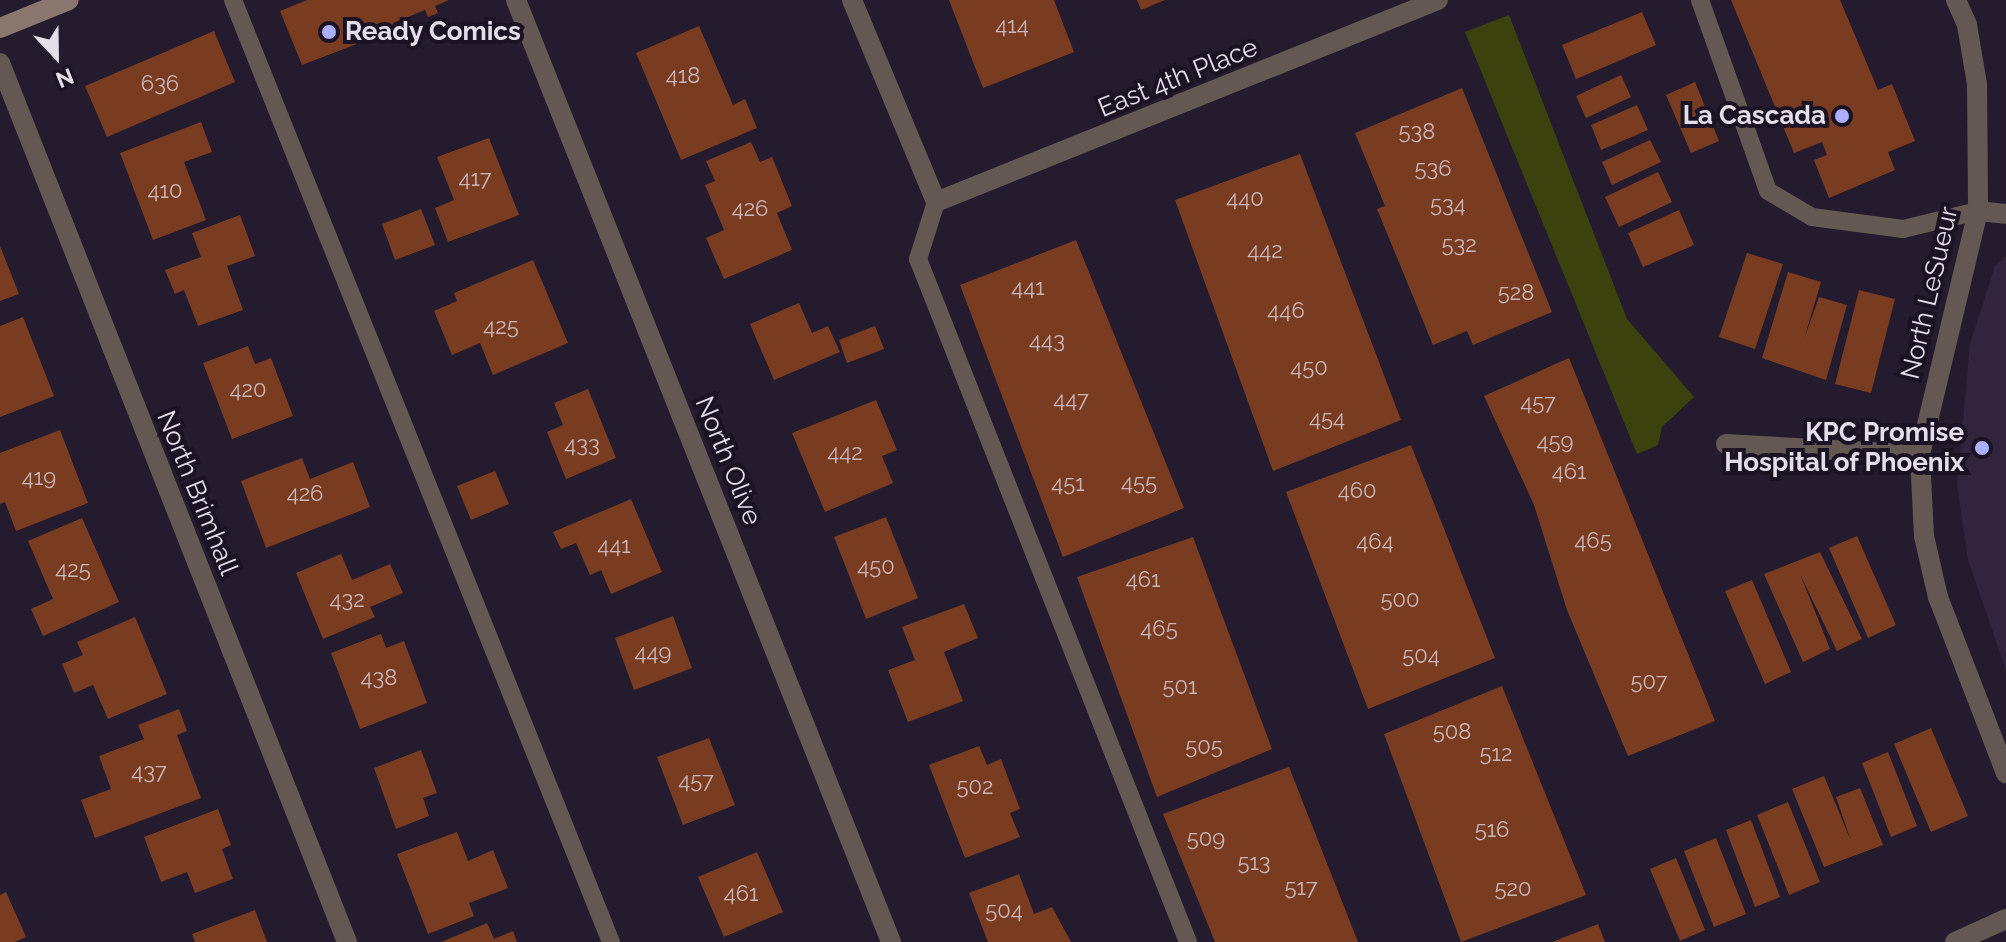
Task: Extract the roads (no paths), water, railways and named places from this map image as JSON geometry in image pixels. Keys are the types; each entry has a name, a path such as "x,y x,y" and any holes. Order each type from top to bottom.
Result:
{"main road":[{"path":"0,28 69,0"}],"street":[{"name":"North Olive","path":"516,0 891,942"},
{"path":"852,0 936,202"},
{"name":"East 4th Place","path":"936,202 1438,0"},
{"name":"North LeSueur","path":"1956,0 1967,25 1977,84 1978,211 1920,455 1924,536 1938,597 2006,773"},
{"name":"North Brimhall","path":"0,63 347,942"},
{"path":"1978,211 2006,214"},
{"path":"1726,444 1920,455"},
{"path":"1955,942 2006,919"}],"lane":[{"path":"233,0 611,942"},
{"path":"1700,0 1768,191 1812,217 1903,229 1978,211"},
{"path":"936,202 918,259 1188,942"}],"place":[{"name":"Ready Comics","path":"329,32"},
{"name":"La Cascada","path":"1842,116"},
{"name":"KPC Promise Hospital of Phoenix","path":"1982,448"}]}
